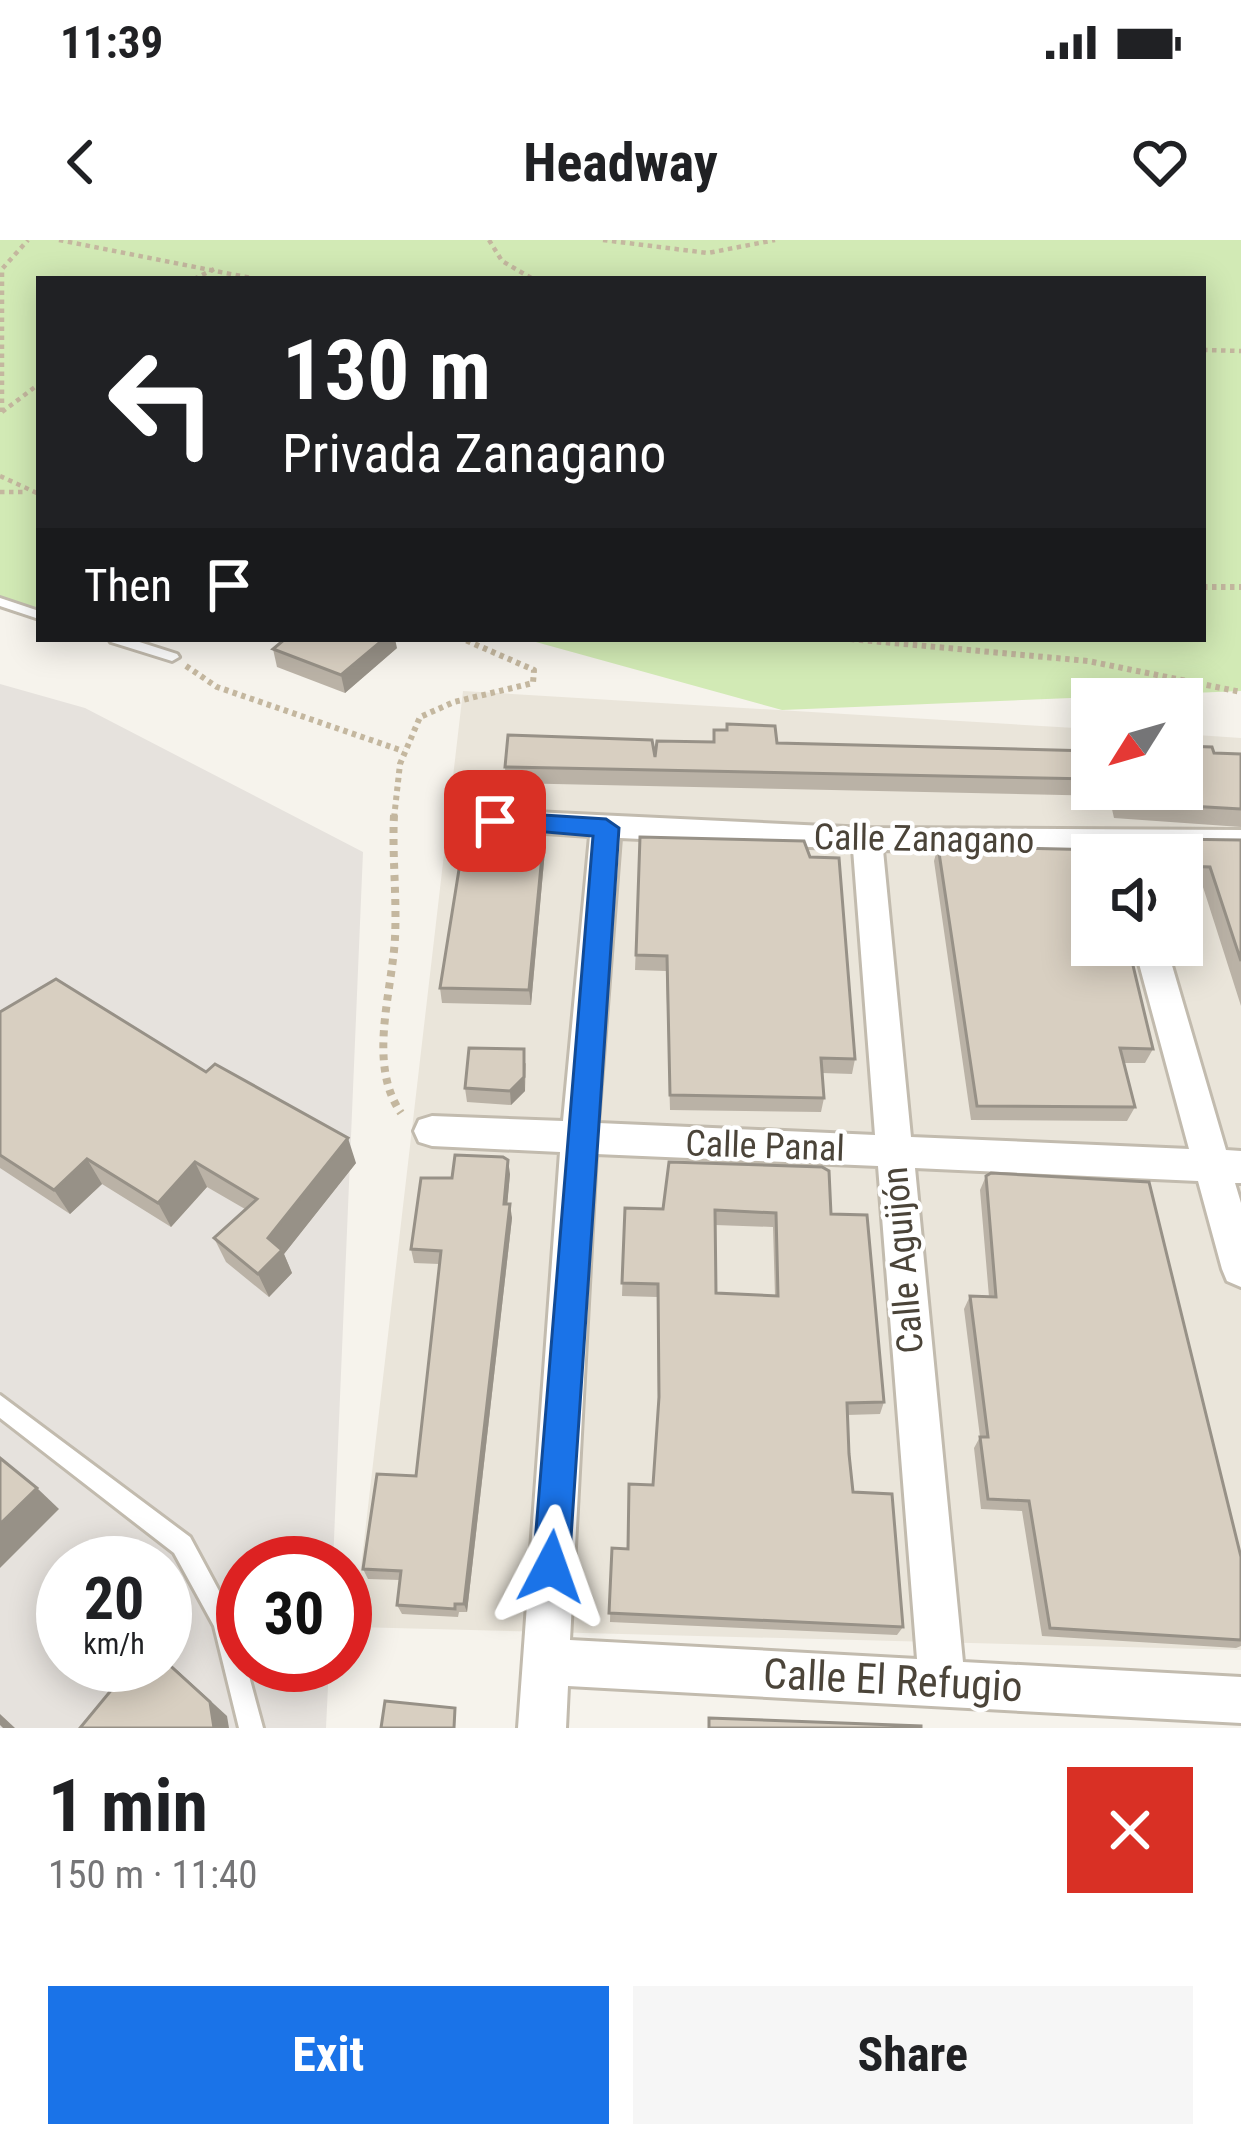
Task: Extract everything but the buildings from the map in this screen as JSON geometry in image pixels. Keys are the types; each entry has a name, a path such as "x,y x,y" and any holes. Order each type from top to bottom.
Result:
{"street":[{"name":"Calle Zanagano","path":"495,821 1071,847"},
{"path":"542,1728 579,1139 606,828"},
{"name":"Calle Aguijón","path":"866,839 942,1682"},
{"name":"Calle Zanagano","path":"1203,844 1241,842"},
{"path":"1157,966 1228,1167 1241,1269"},
{"name":"Calle Panal","path":"432,1130 1228,1167"},
{"name":"Calle El Refugio","path":"544,1662 1241,1700"}],"lane":[{"path":"0,602 36,613"},
{"path":"125,642 172,657"},
{"path":"0,1405 182,1545 224,1623 251,1728"}],"path":[{"path":"1,413 2,269 28,240"},
{"path":"59,240 245,276"},
{"path":"489,240 502,261 528,276"},
{"path":"603,240 709,253 776,240"},
{"path":"200,276 215,268"},
{"path":"1206,350 1241,351"},
{"path":"1,413 36,387"},
{"path":"0,476 36,493"},
{"path":"0,492 36,493"},
{"path":"1206,587 1241,587"},
{"path":"399,1112 386,1086 385,1043 395,934 393,829 403,751 422,714 533,683 534,670 470,642"},
{"path":"889,642 1088,661 1241,692"},
{"path":"981,649 990,642"},
{"path":"172,657 217,687 403,751"}],"shaded area":[{"path":"0,684 85,708 363,852 334,1536 216,1536 216,1692 328,1692 326,1728 0,1728"},
{"path":"463,691 1071,728 1071,810 1203,810 1203,735 1241,738 1241,1650 372,1627 372,1536 365,1536"}],"green space":[{"path":"0,240 1241,240 1241,691 1203,693 1203,678 1071,678 1071,698 782,710 536,642 1206,642 1206,276 36,276 36,618 0,608"}],"route":[{"path":"495,821 606,828 579,1139 551,1567"}]}
